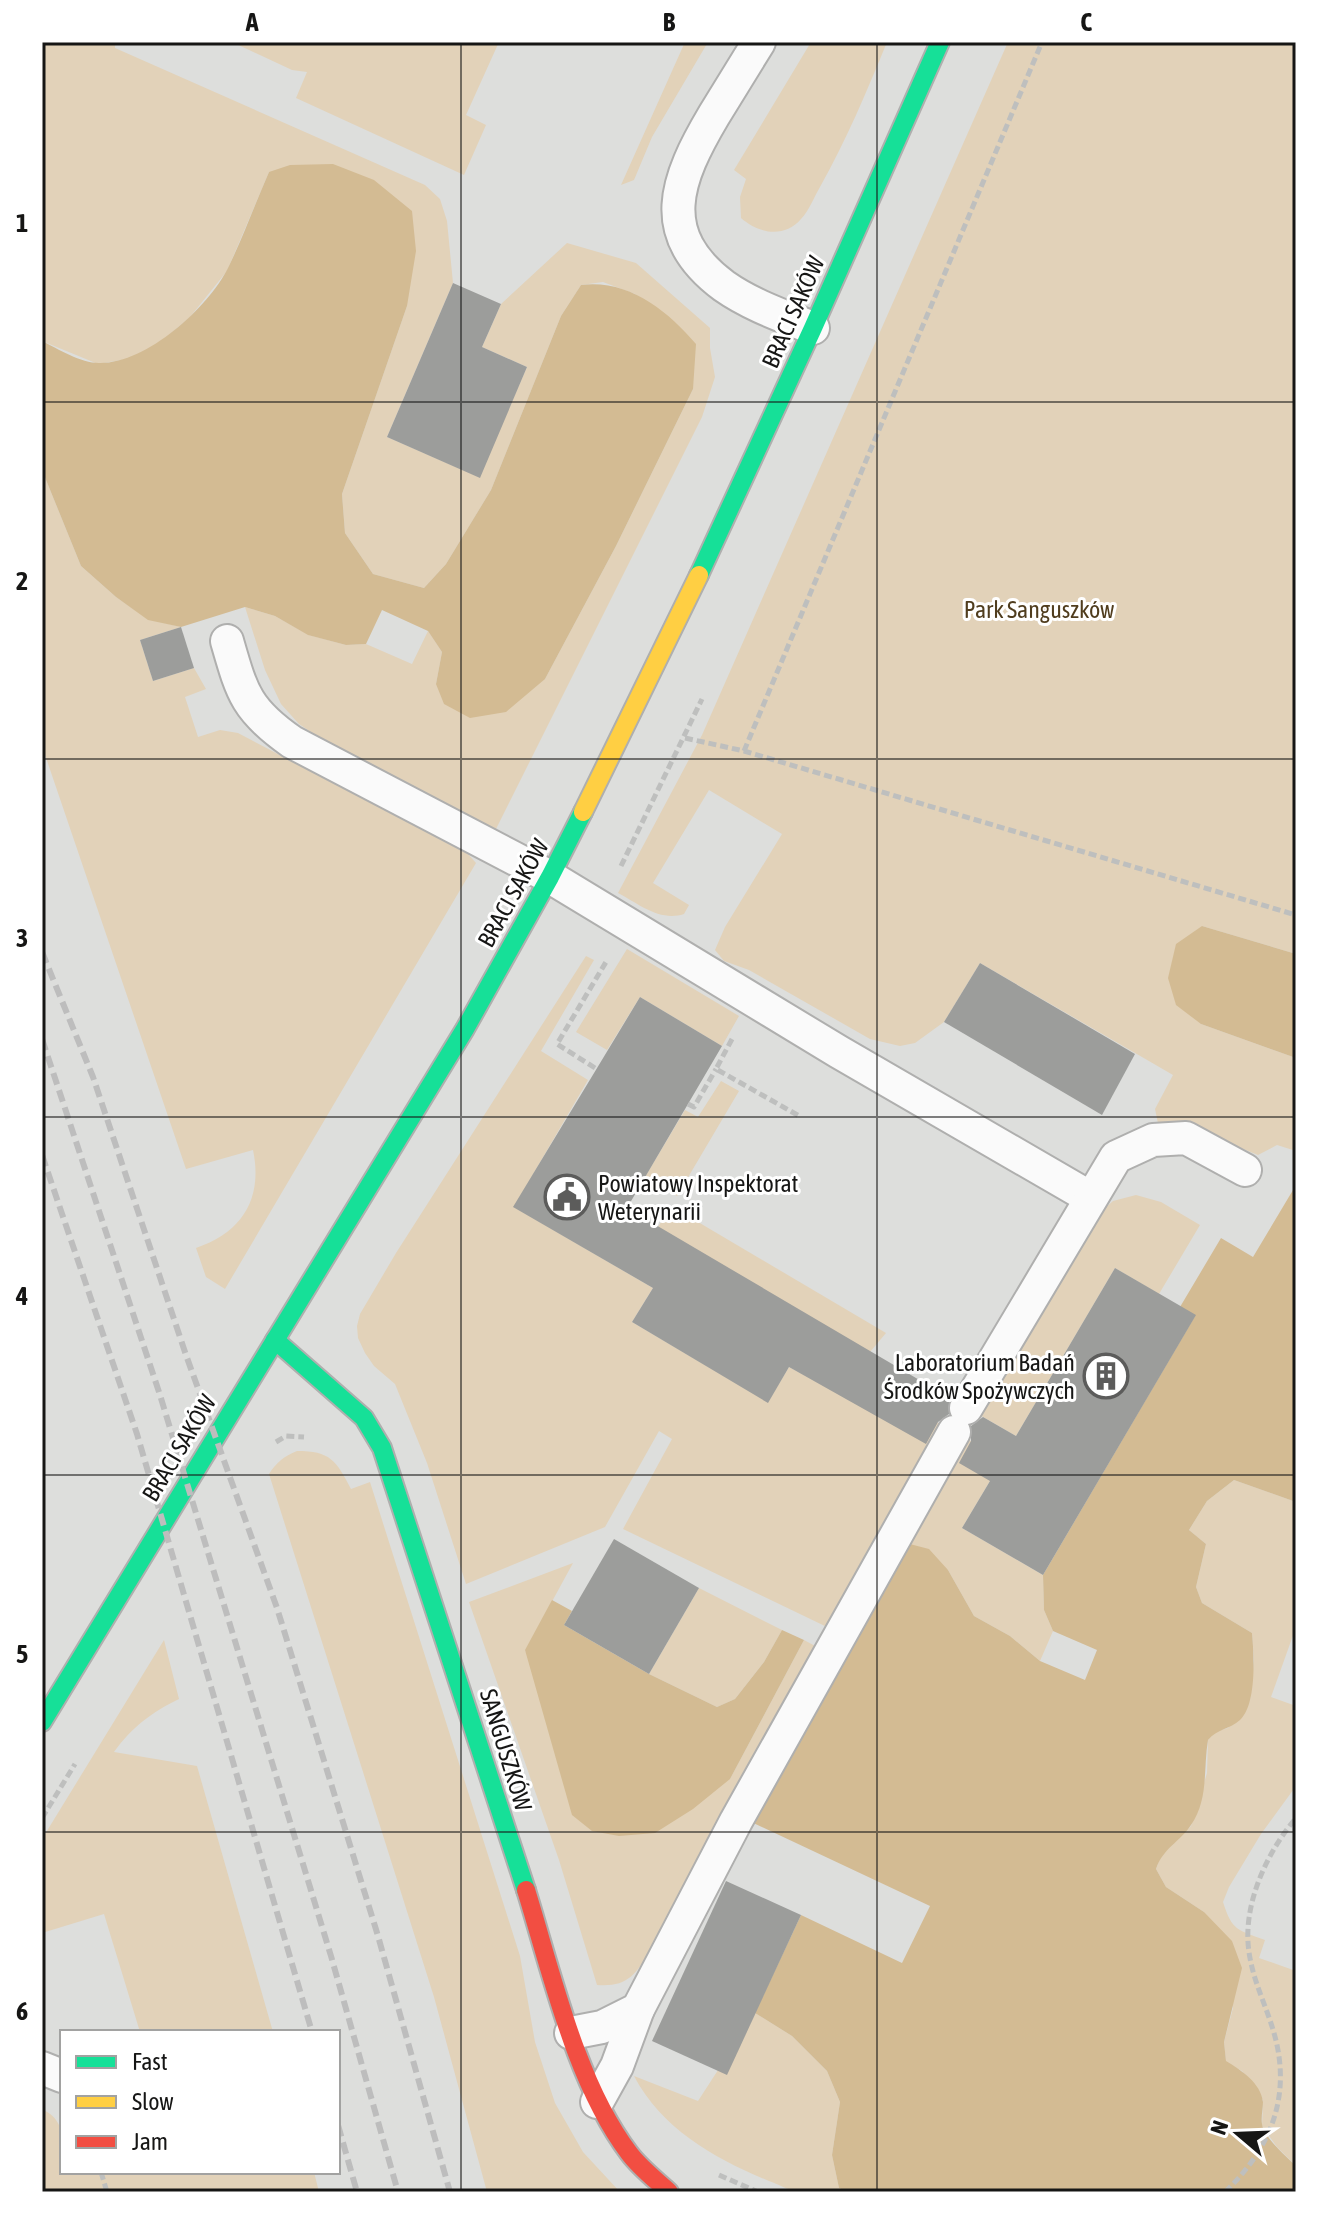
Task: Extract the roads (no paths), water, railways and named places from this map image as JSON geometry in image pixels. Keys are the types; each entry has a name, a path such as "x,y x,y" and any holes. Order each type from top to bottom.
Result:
{"street":[{"name":"BRACI SAKÓW","path":"42,1722 465,1029 550,877 665,649 940,42"},
{"name":"SANGUSZKÓW","path":"275,1340 364,1418 382,1448 571,2033 597,2102 630,2155 669,2192"}],"lane":[{"path":"759,42 686,167 678,196 677,221 687,247 702,268 726,287 771,311 813,328"},
{"path":"227,641 246,699 269,726 292,742 550,877 1091,1198"},
{"path":"597,2102 617,2066 638,2009 751,1794 960,1420 1116,1157 1153,1140 1186,1138 1245,1170"},
{"path":"571,2033 602,2027 638,2009"}],"railway":[{"path":"42,952 93,1077 186,1355 277,1608 378,1936 450,2192"},
{"path":"42,1039 160,1395 331,1956 398,2192"},
{"path":"42,1155 137,1434 311,2030"},
{"path":"340,2132 357,2192"}],"place":[{"name":"Powiatowy Inspektorat Weterynarii","path":"567,1197"},
{"name":"Laboratorium Badań Środków Spożywczych","path":"1106,1376"}],"park label":[{"name":"Park Sanguszków","path":"1039,609"}]}
